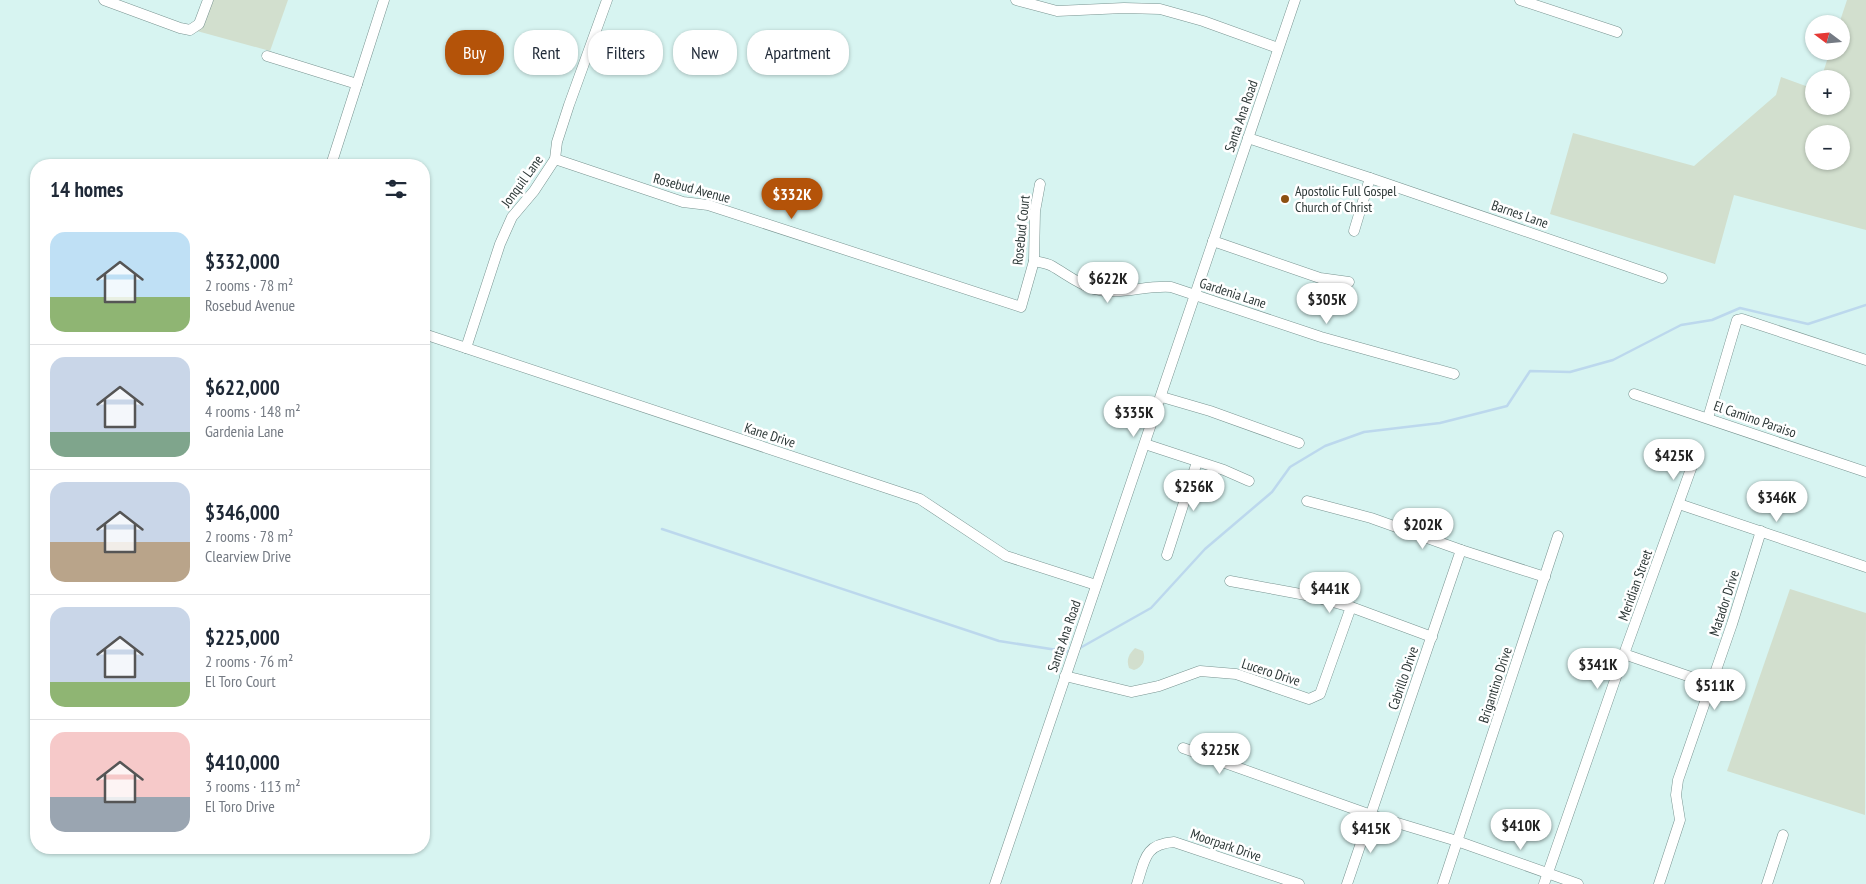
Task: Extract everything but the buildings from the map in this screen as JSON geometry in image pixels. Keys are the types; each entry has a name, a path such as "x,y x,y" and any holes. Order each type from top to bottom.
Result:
{"street":[{"path":"104,0 190,30 199,24 208,0"},
{"path":"333,159 384,0"},
{"name":"Jonquil Lane","path":"466,348 500,244 512,217 534,192 555,159 569,105 607,0"},
{"path":"1016,0 1057,11 1124,8 1160,9 1203,21 1278,48"},
{"name":"Santa Ana Road","path":"995,884 1162,397 1295,0"},
{"path":"1520,0 1617,32"},
{"path":"266,56 357,84"},
{"name":"Barnes Lane","path":"1248,138 1662,278"},
{"name":"Rosebud Avenue","path":"555,159 683,202 708,205 1021,307"},
{"path":"1354,231 1370,178"},
{"name":"Rosebud Court","path":"1021,307 1034,261 1035,211 1040,184"},
{"path":"1213,241 1320,278 1349,282"},
{"name":"Gardenia Lane","path":"1034,261 1050,265 1081,284 1094,289 1113,292 1165,287 1322,336 1454,374"},
{"path":"1708,418 1738,321 1742,319 1866,360"},
{"name":"Kane Drive","path":"430,336 920,499 1006,556 1096,586"},
{"name":"El Camino Paraiso","path":"1634,394 1866,472"},
{"path":"1162,397 1210,411 1299,442"},
{"path":"1145,444 1224,470 1249,481"},
{"path":"1167,555 1197,462"},
{"name":"Meridian Street","path":"1546,879 1692,466"},
{"path":"1307,501 1371,518 1545,577"},
{"path":"1679,504 1866,567"},
{"name":"Matador Drive","path":"1660,884 1680,820 1676,789 1761,531"},
{"name":"Brigantino Drive","path":"1443,884 1558,536"},
{"name":"Cabrillo Drive","path":"1371,816 1461,550"},
{"path":"1230,580 1311,596 1351,607 1432,638"},
{"name":"Lucero Drive","path":"1065,676 1131,692 1158,686 1200,671 1236,674 1308,699 1320,694 1351,607"},
{"path":"1624,654 1711,684"},
{"path":"1183,748 1371,816 1457,841 1546,879 1578,884"},
{"path":"1346,884 1371,816"},
{"path":"1767,884 1783,835"},
{"name":"Moorpark Drive","path":"1137,884 1148,853 1160,843 1174,842 1299,884"}],"green space":[{"path":"211,0 288,0 270,51 197,31"},
{"path":"1847,0 1866,0 1866,230 1734,195 1715,264 1550,214 1573,133 1694,166 1776,95 1781,77 1805,86 1805,115 1850,115 1850,70 1824,70 1827,60 1850,60 1850,15 1842,15"},
{"path":"1790,589 1866,613 1865,815 1727,771"},
{"path":"1135,648 1143,651 1144,657 1142,665 1134,670 1129,668 1128,659"}],"waterway":[{"path":"1080,648 1151,608 1205,549 1272,492 1290,467 1325,446 1364,432 1440,423 1507,406 1530,371 1570,372 1613,360 1681,325 1712,320 1740,308 1808,324 1866,305"},
{"path":"662,529 999,641 1070,652"}],"place":[{"name":"Apostolic Full Gospel Church of Christ","path":"1285,199"}]}
